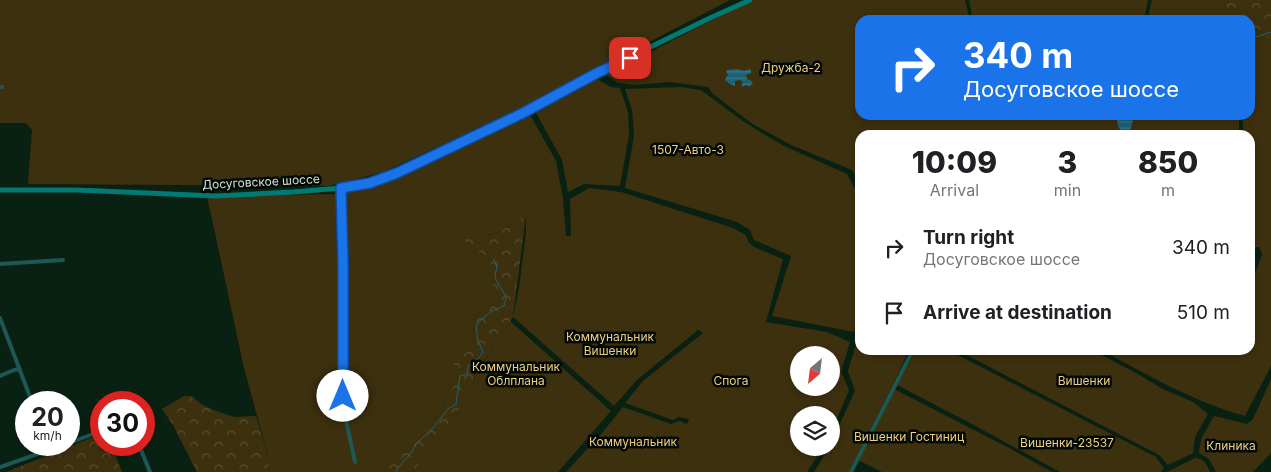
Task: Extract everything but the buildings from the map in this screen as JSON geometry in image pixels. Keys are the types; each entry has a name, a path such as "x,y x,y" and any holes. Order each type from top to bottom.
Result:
{"main road":[{"name":"Досуговское шоссе","path":"0,190 77,190 216,196 294,192 341,188 370,183 397,173 523,113 597,73 750,0"}],"street":[{"path":"341,188 343,396 355,462"},
{"path":"0,264 63,260"},
{"path":"0,318 28,391"},
{"path":"851,472 910,355"},
{"path":"0,376 20,369"},
{"path":"0,467 32,456"},
{"path":"143,456 150,472"}],"green space":[{"path":"0,0 730,0 528,105 383,172 329,186 28,184 32,130 26,123 0,123"},
{"name":"Дружба-2","path":"751,0 965,0 969,15 855,15 855,120 1239,120 1239,130 855,130 855,175 852,170 791,145 751,123 712,93 708,87 669,82 636,85 618,83 606,75"},
{"path":"969,0 1148,0 1145,15 972,15"},
{"path":"1152,0 1214,0 1228,15 1149,15"},
{"path":"1214,0 1271,0 1271,37 1255,41 1255,15 1228,14"},
{"name":"Дружба-2","path":"1271,37 1271,366 1245,416 1189,396 1110,355 1255,355 1255,273 1262,254 1259,247 1255,247 1255,130 1243,130 1242,120 1255,120 1255,41"},
{"path":"597,79 611,87 620,88 628,112 629,135 620,186 584,184 568,192 562,160 535,111"},
{"name":"1507-Авто-3","path":"681,87 701,90 740,119 784,146 847,174 855,189 854,332 772,316 791,256 754,240 750,230 737,222 625,188 634,136 632,110 625,89"},
{"path":"529,113 556,161 563,198 566,236 571,236 570,199 589,188 621,192 733,228 746,235 749,243 756,248 783,259 766,322 827,332 850,342 841,372 849,390 840,412 840,406 790,406 790,456 818,456 807,472 566,472 623,407 671,424 679,421 687,424 689,419 678,417 673,420 625,403 643,381 703,333 698,330 638,379 614,406 513,317 519,288 526,232 526,215 497,233 462,239 490,260 495,300 474,316 473,349 453,379 452,393 439,415 400,442 376,472 270,472 269,460 244,368 207,196 338,194 396,178"},
{"path":"526,215 513,317 475,374 474,382 450,428 413,472 376,472 400,442 439,415 452,393 455,349 473,349 474,316 495,300 490,260 461,239 497,233"},
{"name":"Коммунальник Облплана","path":"510,321 611,411 558,472 413,472 450,428 474,382 475,375"},
{"path":"855,348 855,355 907,355 849,472 814,472 824,456 840,456 840,424 855,391 848,371"},
{"name":"Вишенки-23537","path":"913,355 958,355 1156,457 1164,468 1161,472 1060,472 897,385"},
{"name":"Вишенки","path":"967,355 1102,355 1163,389 1193,402 1208,414 1195,437 1193,453 1168,465 1159,455"},
{"name":"Клиника","path":"1271,379 1271,453 1253,472 1216,472 1209,459 1199,453 1201,439 1214,416 1247,424 1253,419"},
{"name":"Вишенки Гостиниц","path":"894,389 1052,472 882,472 858,460"},
{"path":"184,396 191,396 201,404 234,417 256,416 269,460 270,472 197,472 173,425 162,409"},
{"path":"90,438 90,456 115,456 122,472 6,472 46,456 80,456 80,442"},
{"path":"1195,458 1203,461 1210,472 1167,472"}],"water":[{"path":"738,69 744,71 751,70 751,73 746,75 747,79 753,83 749,87 747,85 741,87 743,82 740,80 735,81 735,86 725,80 728,74 727,70"},
{"path":"1117,120 1132,120 1130,130 1122,130"}],"waterway":[{"path":"1256,37 1271,32"},
{"path":"396,472 417,443 433,428 448,409 456,404 460,376 467,374 468,366 477,360 483,352 478,341 476,326 488,314 504,306 506,297 496,280 497,268 494,259"}],"route":[{"path":"343,396 341,188 370,183 397,173 523,113 597,73 630,58"}],"park label":[{"name":"Коммунальник Вишенки","path":"610,344"},
{"name":"Спога","path":"731,381"},
{"name":"Коммунальник","path":"633,442"}]}
